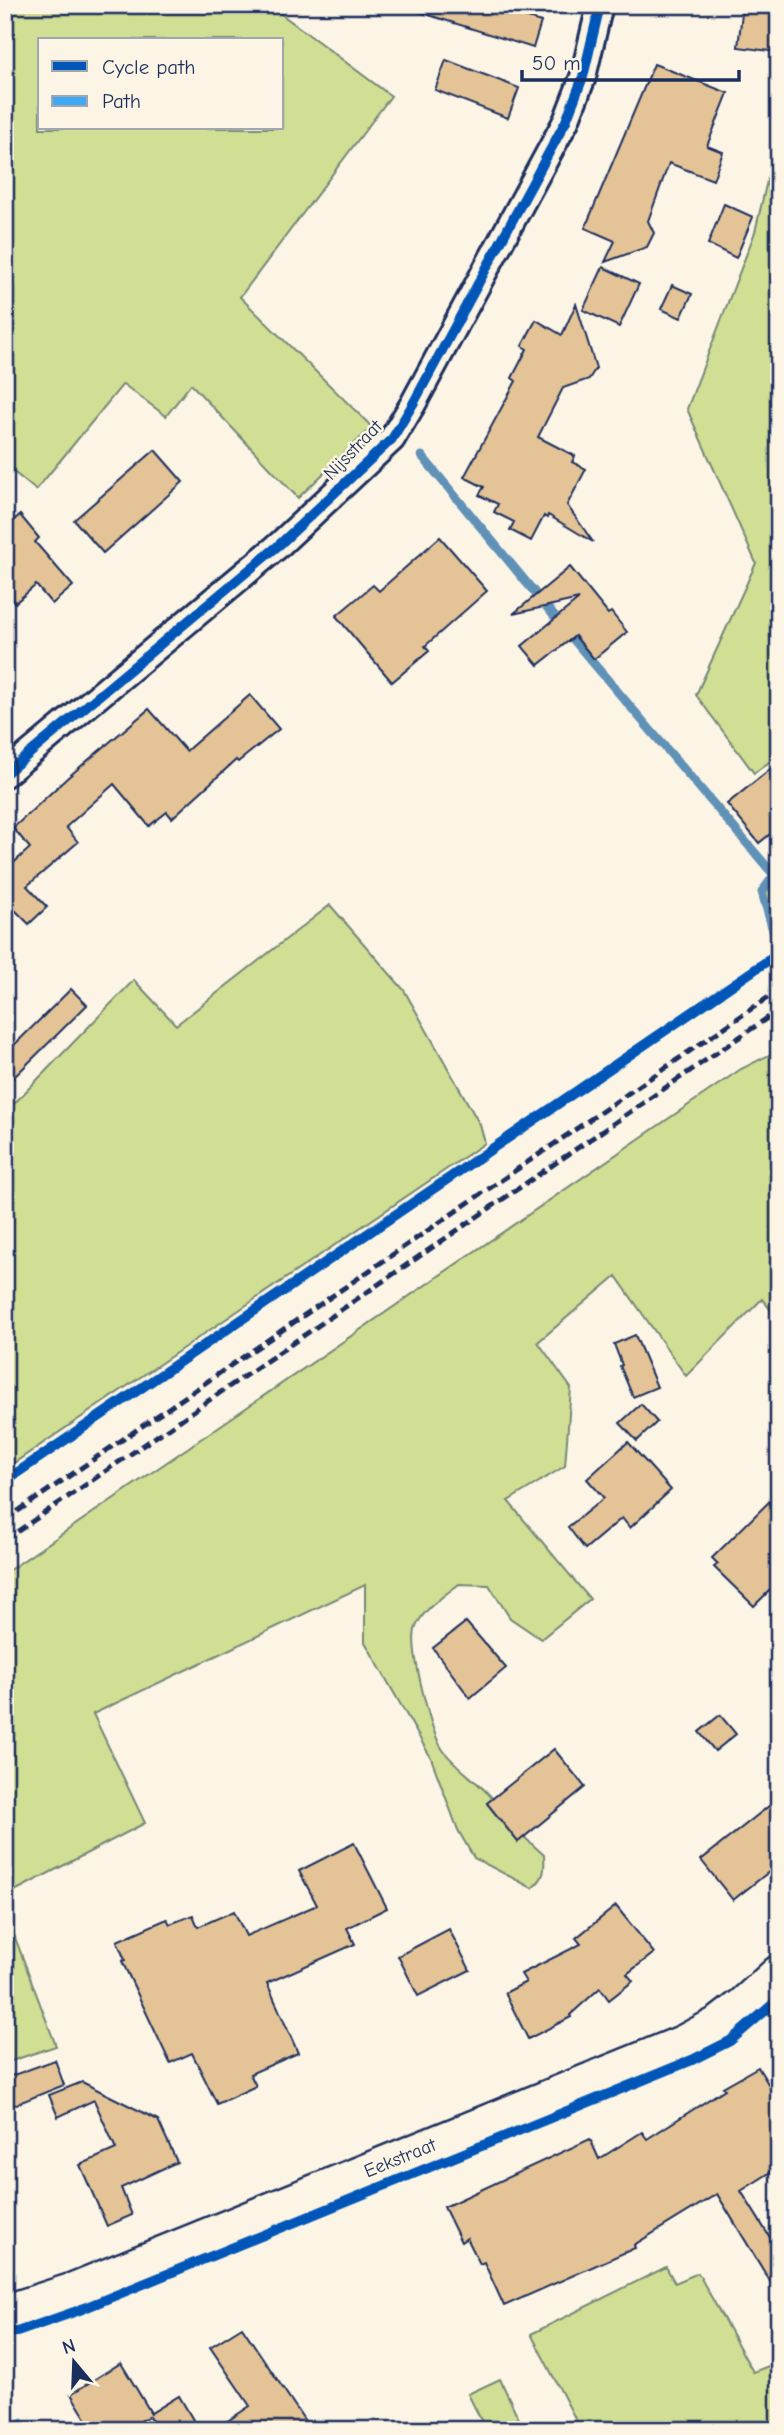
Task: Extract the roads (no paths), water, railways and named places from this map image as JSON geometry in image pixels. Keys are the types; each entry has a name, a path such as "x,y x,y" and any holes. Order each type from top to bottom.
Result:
{"street":[{"name":"Nijsstraat","path":"5,774 279,545 392,439 566,121 583,78 600,5"},
{"name":"Eekstraat","path":"5,2313 70,2292 684,2043 719,2024 779,1973"}],"waterway":[{"path":"422,456 583,651 774,875 762,892 776,941"},
{"path":"5,2421 11,2430"}],"railway":[{"path":"5,1520 779,990"},
{"path":"5,1540 779,1010"}]}
